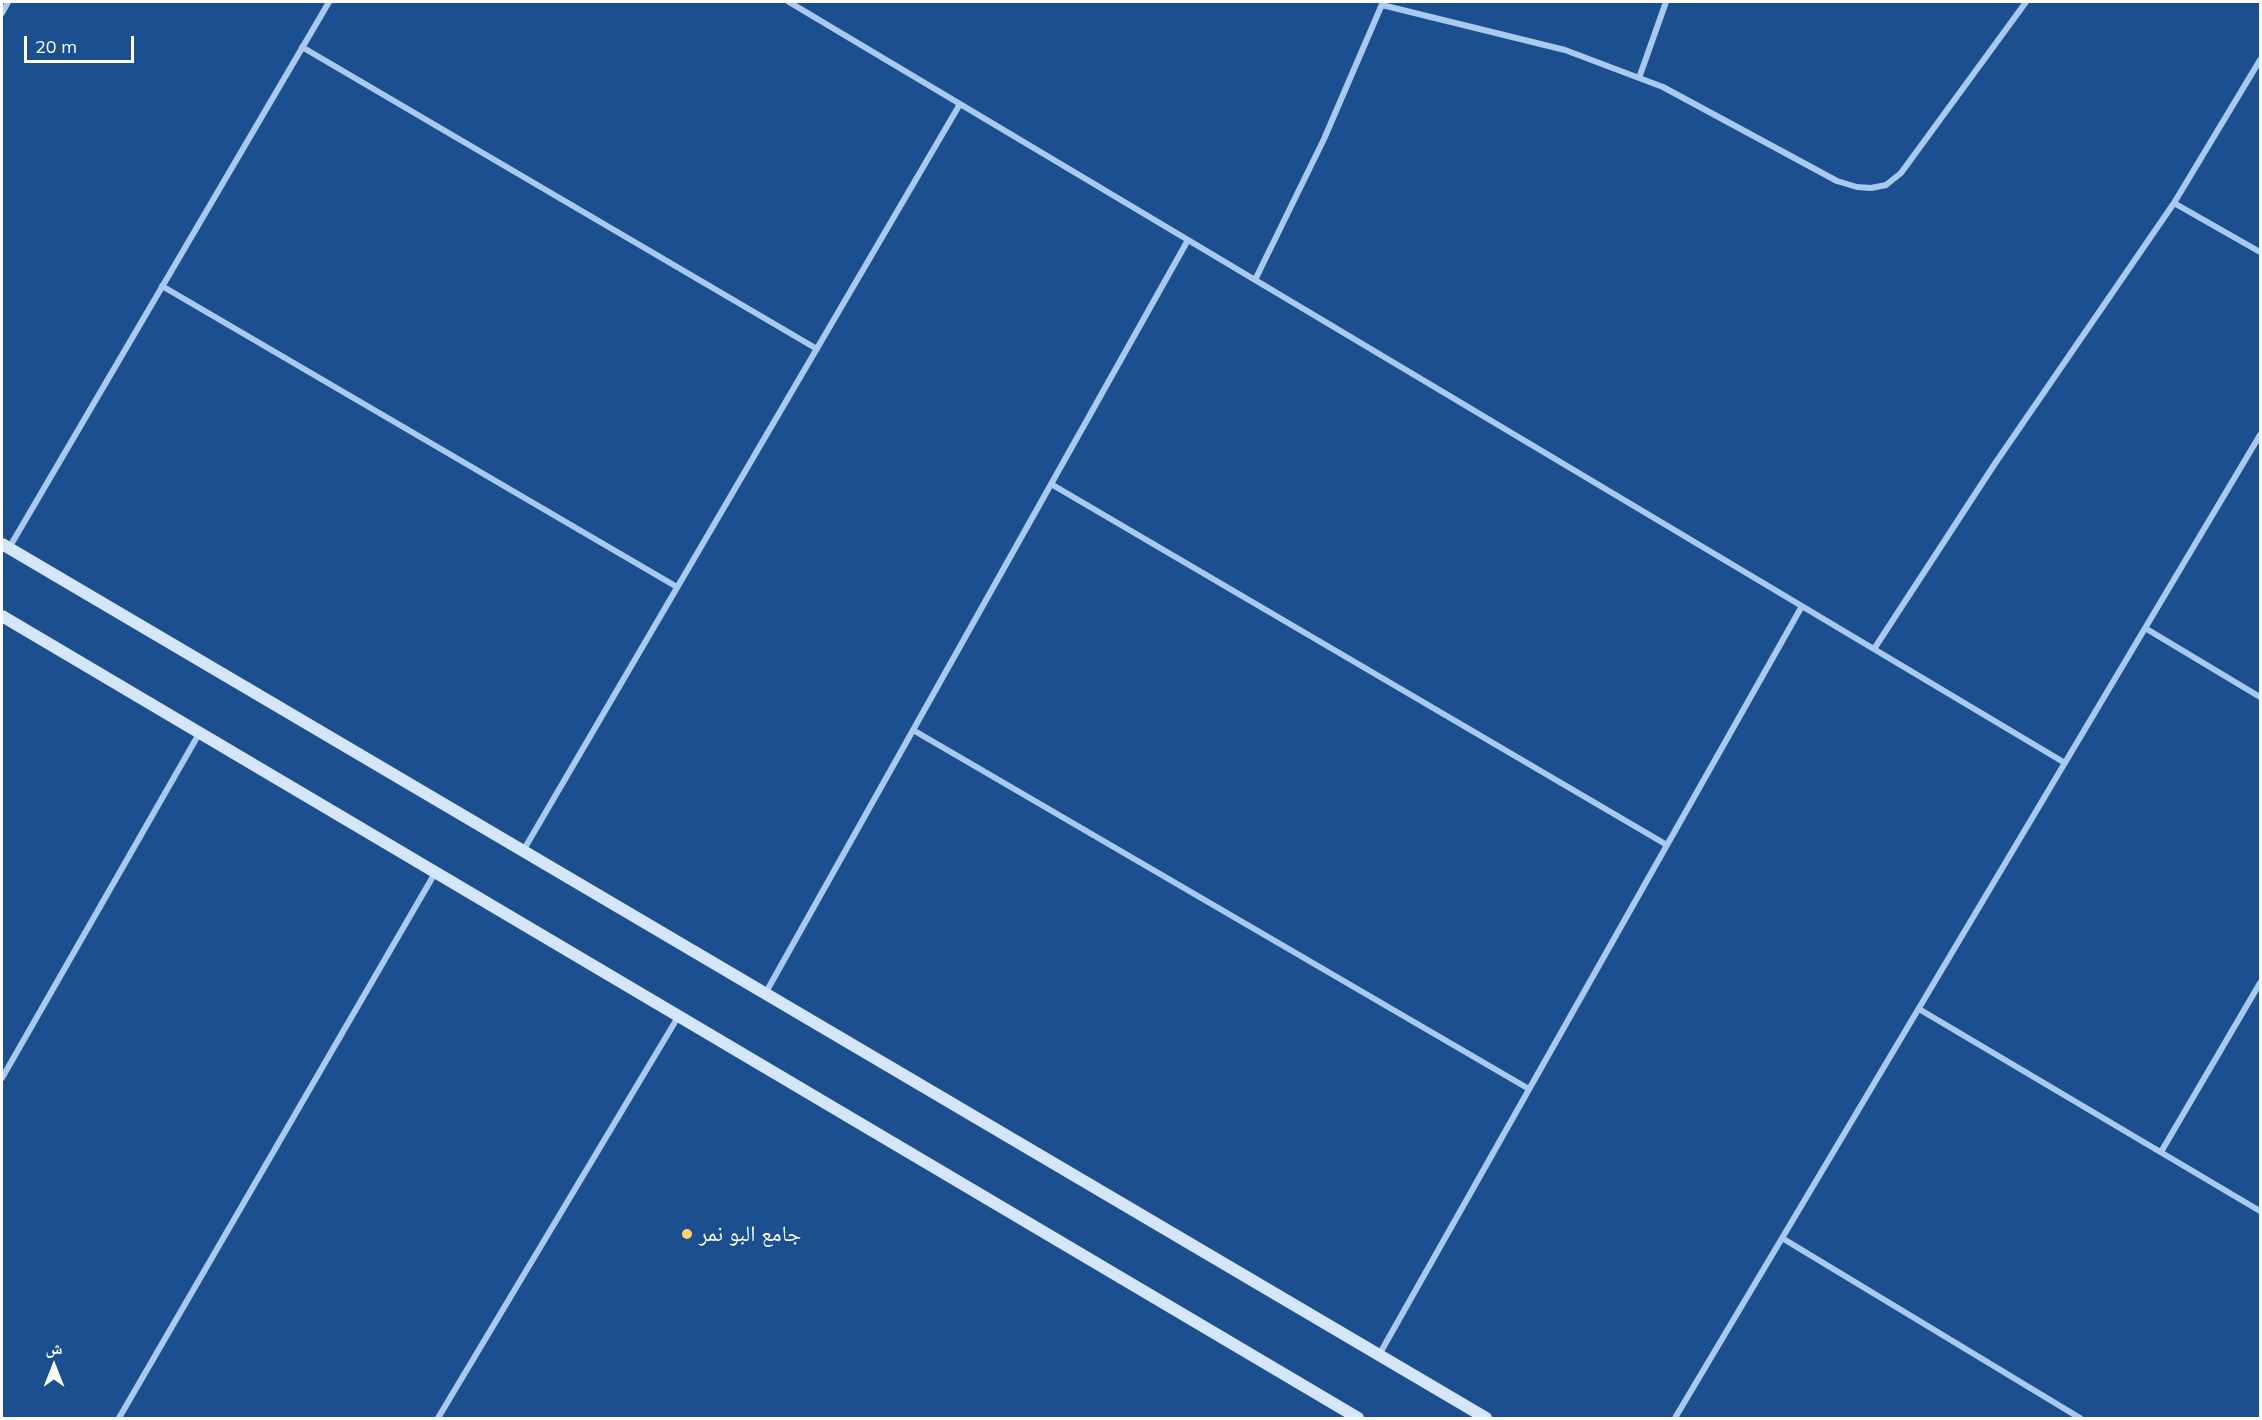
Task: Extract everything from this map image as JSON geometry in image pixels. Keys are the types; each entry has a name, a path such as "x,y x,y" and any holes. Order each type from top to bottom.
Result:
{"street":[{"path":"2,13 8,2"},
{"path":"329,2 5,547 1486,1419"},
{"path":"789,2 2065,763"},
{"path":"1639,78 1666,2"},
{"path":"1256,280 1324,139 1383,3 1565,50 1663,87 1837,181 1857,187 1871,188 1886,185 1901,173 2026,2"},
{"path":"302,47 817,349"},
{"path":"1874,649 1994,465 2174,203 2260,60"},
{"path":"523,852 960,104"},
{"path":"2174,203 2260,252"},
{"path":"765,994 1188,240"},
{"path":"162,286 677,587"},
{"path":"1675,1419 2260,435"},
{"path":"1051,483 1667,845"},
{"path":"1379,1356 1803,606"},
{"path":"2,616 1358,1419"},
{"path":"2145,628 2260,697"},
{"path":"914,730 1529,1089"},
{"path":"2,1078 200,732"},
{"path":"119,1419 435,873"},
{"path":"2161,1152 2260,983"},
{"path":"1918,1009 2260,1211"},
{"path":"438,1419 678,1017"},
{"path":"1782,1238 2080,1419"}],"place":[{"name":"جامع البو نمر","path":"687,1234"}]}
